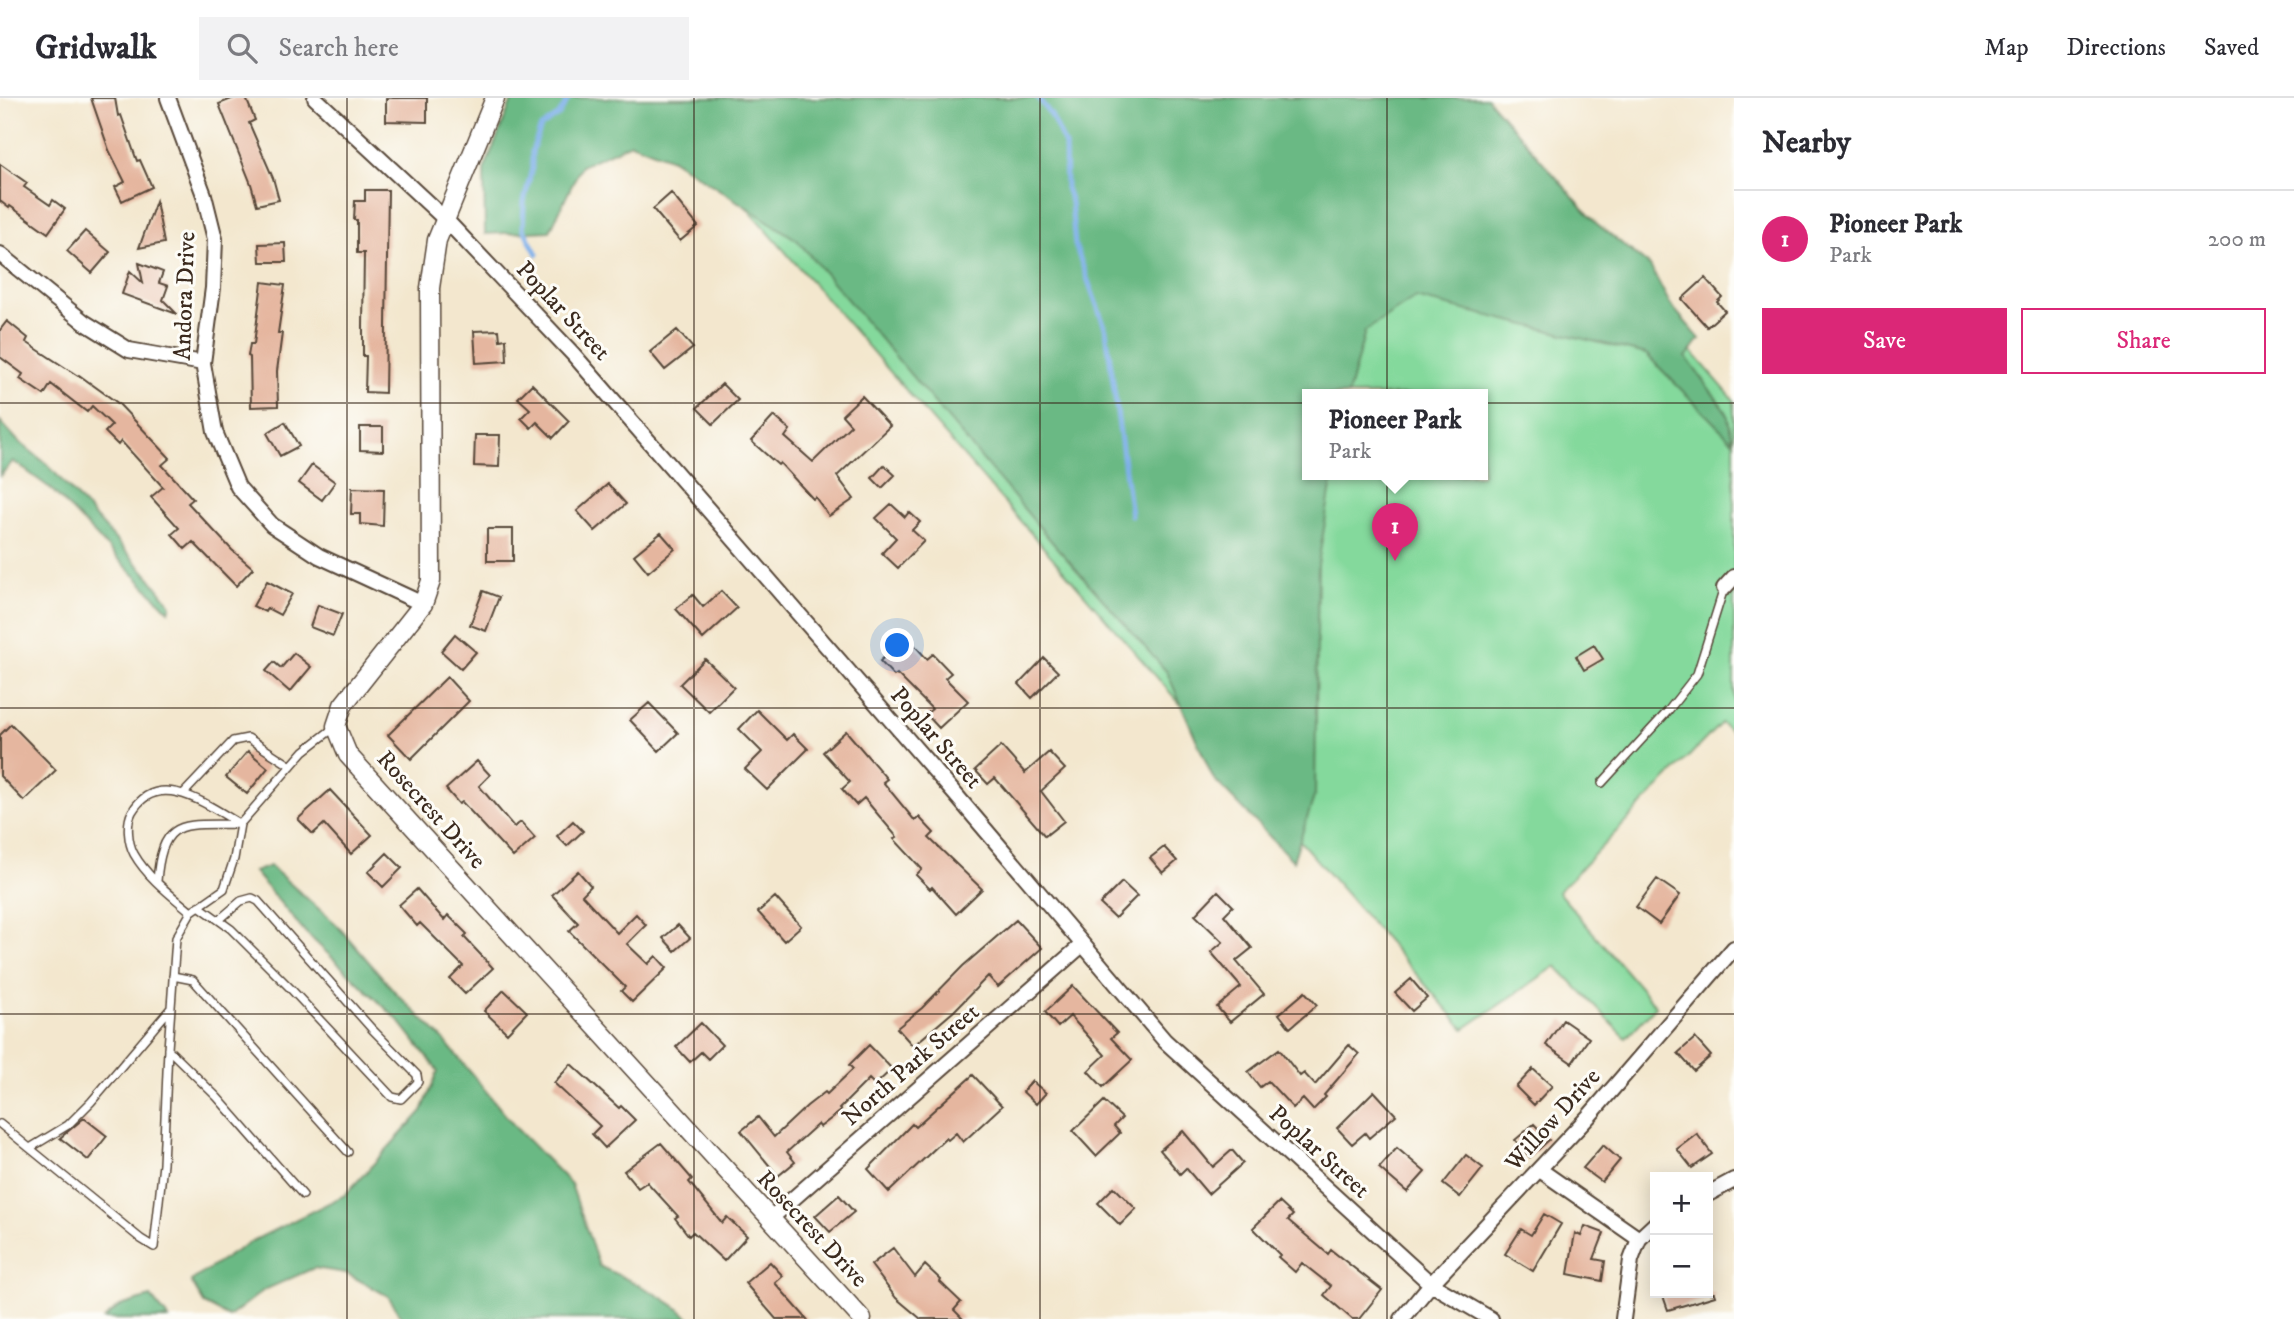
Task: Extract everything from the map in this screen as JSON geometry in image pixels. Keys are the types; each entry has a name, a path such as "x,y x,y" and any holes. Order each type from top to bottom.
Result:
{"street":[{"name":"Andora Drive","path":"168,98 204,195 215,239 213,288 202,363 215,432 238,486 271,525 319,556 423,604"},
{"name":"Poplar Street","path":"315,98 446,220 573,354 955,794 1165,1041 1431,1284 1491,1319"},
{"path":"336,726 343,705 423,604 430,582 430,288 437,240 495,98"},
{"path":"0,254 84,322 129,350 202,363"},
{"path":"1724,588 1734,577"},
{"name":"Rosecrest Drive","path":"336,726 348,755 862,1319"},
{"name":"North Park Street","path":"770,1219 1082,945"},
{"name":"Willow Drive","path":"1402,1319 1431,1284 1590,1115 1734,948"},
{"path":"1540,1170 1639,1239"},
{"path":"1713,1192 1734,1180"},
{"path":"1623,1319 1631,1260 1639,1239 1650,1229"}],"lane":[{"path":"1602,783 1668,711 1697,674 1724,588"},
{"path":"0,1124 154,1247 163,1164 176,938 191,912 224,890 234,859 240,824 304,751 336,726"},
{"path":"184,793 233,741 248,738 291,766"},
{"path":"191,912 157,882 134,853 129,834 129,817 146,795 164,791 184,793 240,824"},
{"path":"157,882 162,846 173,832 182,826 240,824"},
{"path":"199,906 231,929 392,1097 401,1099 418,1082 417,1075 371,1028 258,901 252,898 242,901 219,920"},
{"path":"173,976 193,980 348,1152"},
{"path":"30,1148 68,1125 171,1009"},
{"path":"168,1049 218,1097 303,1195"}],"green space":[{"path":"513,98 1487,98 1596,223 1650,266 1670,304 1700,339 1686,357 1727,413 1733,442 1646,354 1415,298 1365,331 1350,389 1302,389 1302,480 1332,480 1318,564 1315,794 1293,861 1213,778 1167,672 1052,542 797,240 672,159 631,143 581,166 550,231 485,234 484,170"},
{"path":"651,98 1472,98 1734,400 1734,734 1721,723 1558,892 1656,1006 1626,1038 1556,966 1464,1029"},
{"path":"0,421 18,441 48,465 150,578 171,605 169,611 50,488 13,461 0,476"},
{"path":"270,866 336,924 396,993 444,1040 516,1128 571,1184 599,1266 658,1296 691,1319 403,1319 388,1296 346,1273 314,1268 264,1290 229,1317 204,1304 191,1281 248,1243 345,1195 422,1111 438,1071 398,1020 305,932 254,872"},
{"path":"151,1297 169,1319 104,1319 120,1306"}],"building":[{"path":"91,98 115,98 118,116 121,115 137,161 140,160 152,187 122,201 115,187 125,182 109,150"},
{"path":"234,98 246,98 255,120 249,123 273,178 279,200 257,205 219,104"},
{"path":"386,98 427,98 427,122 386,121"},
{"path":"0,164 27,183 24,187 50,205 53,200 65,209 48,233 0,201"},
{"path":"365,190 388,190 385,393 365,392 364,253 357,253 357,220 354,220 355,201 365,201"},
{"path":"671,193 698,226 680,241 653,209"},
{"path":"156,201 164,243 139,248"},
{"path":"85,231 110,252 92,273 67,251"},
{"path":"285,243 286,262 260,262 259,244"},
{"path":"139,263 163,272 159,283 168,286 163,300 177,314 122,294 130,271 143,283"},
{"path":"1705,278 1722,297 1717,302 1725,311 1707,327 1682,299"},
{"path":"262,282 285,285 278,333 282,333 277,371 278,406 251,407 248,356 250,344 254,344"},
{"path":"7,321 28,338 26,342 119,404 170,458 162,465 193,499 188,503 232,550 253,568 236,586 193,542 185,549 172,534 179,528 151,497 163,487 121,441 118,445 105,432 112,425 92,406 87,412 51,384 44,395 20,379 23,374 0,357 0,330"},
{"path":"499,330 500,340 506,339 507,361 476,363 474,331"},
{"path":"677,330 693,348 665,370 650,352"},
{"path":"532,384 569,421 553,438 537,422 531,428 521,418 530,409 518,398"},
{"path":"722,384 738,400 713,424 697,408"},
{"path":"862,396 890,426 837,476 854,499 829,516 815,497 813,499 780,463 778,465 751,441 774,416 790,430 785,437 813,462 851,425 842,415"},
{"path":"285,422 299,446 280,456 267,433"},
{"path":"360,427 383,427 383,451 360,450"},
{"path":"475,435 500,435 499,467 474,466"},
{"path":"312,465 335,482 322,500 299,483"},
{"path":"884,465 895,475 882,488 872,478"},
{"path":"608,484 626,504 595,531 577,511"},
{"path":"352,488 384,489 383,526 360,524 360,514 351,514"},
{"path":"891,504 905,517 909,512 920,522 912,530 924,541 898,568 882,553 896,538 876,518"},
{"path":"487,529 513,529 513,561 487,561"},
{"path":"661,533 675,549 648,572 634,555"},
{"path":"267,581 292,594 280,615 267,608 265,612 253,606"},
{"path":"483,591 499,597 486,631 470,625"},
{"path":"721,591 737,608 703,639 676,609 693,595 703,607"},
{"path":"318,605 342,614 333,636 310,627"},
{"path":"455,634 476,652 461,669 441,651"},
{"path":"907,637 927,659 933,654 951,673 945,678 968,701 939,728 926,714 932,709 880,661"},
{"path":"1594,645 1603,659 1584,670 1576,656"},
{"path":"294,653 311,667 290,692 266,671 274,662 281,668"},
{"path":"1044,658 1058,672 1032,698 1019,684"},
{"path":"705,659 734,687 709,712 680,684"},
{"path":"447,677 469,701 411,759 388,735"},
{"path":"649,703 678,733 659,751 630,720"},
{"path":"757,710 787,740 793,734 808,749 767,790 745,769 762,752 739,729"},
{"path":"11,724 56,770 24,801 0,776 0,735"},
{"path":"846,731 887,779 883,782 915,821 919,817 934,833 929,838 982,889 956,914 932,887 930,889 916,875 922,869 894,839 897,837 864,798 856,805 842,789 850,782 823,752"},
{"path":"1001,746 1025,773 1049,752 1065,769 1041,791 1064,821 1045,836 995,778 988,784 975,770"},
{"path":"248,751 268,768 247,794 226,777"},
{"path":"477,761 490,775 479,786 514,827 521,822 535,838 513,857 462,802 459,804 446,789"},
{"path":"330,790 372,835 351,854 324,824 313,834 298,819"},
{"path":"573,821 583,831 567,846 557,836"},
{"path":"1164,847 1177,861 1163,873 1150,858"},
{"path":"387,853 402,868 383,887 368,872"},
{"path":"578,871 591,886 582,895 617,933 636,914 646,925 627,944 648,964 656,956 667,968 632,1002 621,991 625,987 569,931 578,923 552,895"},
{"path":"1657,879 1680,895 1659,924 1636,907"},
{"path":"1122,882 1137,896 1115,918 1100,904"},
{"path":"417,889 444,920 448,915 467,934 464,937 493,968 465,994 450,979 463,966 420,923 417,926 399,905"},
{"path":"1218,891 1233,906 1224,915 1252,948 1236,961 1264,994 1230,1022 1217,1007 1241,987 1211,952 1223,942 1195,915"},
{"path":"775,897 801,926 784,941 758,912"},
{"path":"1016,920 1042,948 998,987 988,976 954,1011 913,1046 897,1028"},
{"path":"678,925 690,938 675,951 663,938"},
{"path":"1411,979 1427,998 1412,1011 1395,993"},
{"path":"1073,986 1117,1033 1111,1038 1132,1060 1103,1087 1088,1071 1105,1055 1070,1016 1058,1027 1045,1012"},
{"path":"504,990 527,1012 507,1033 484,1011"},
{"path":"1305,992 1317,1005 1290,1028 1279,1014"},
{"path":"1563,1020 1589,1038 1572,1063 1546,1045"},
{"path":"701,1023 722,1045 708,1059 701,1052 690,1062 676,1047"},
{"path":"1695,1038 1711,1056 1694,1071 1678,1053"},
{"path":"869,1045 892,1069 875,1085 869,1079 839,1109 841,1111 820,1127 818,1124 787,1152 795,1162 778,1176 741,1131 758,1117 774,1137 853,1069 849,1065"},
{"path":"1349,1045 1359,1054 1313,1110 1303,1099 1293,1108 1268,1081 1260,1087 1248,1072 1279,1049 1300,1076 1304,1073 1315,1085"},
{"path":"571,1064 635,1120 605,1148 592,1134 600,1126 554,1083"},
{"path":"1533,1069 1552,1086 1534,1105 1516,1087"},
{"path":"973,1075 1002,1106 963,1142 956,1133 948,1140 946,1138 889,1192 868,1169 912,1124 915,1127"},
{"path":"1032,1081 1046,1093 1036,1104 1023,1092"},
{"path":"1374,1091 1396,1115 1369,1138 1365,1133 1352,1144 1337,1128"},
{"path":"1104,1101 1122,1118 1114,1126 1120,1133 1096,1156 1073,1131"},
{"path":"84,1118 107,1136 88,1160 60,1138"},
{"path":"1534,1124 1549,1140 1530,1157 1515,1140"},
{"path":"1183,1131 1213,1167 1232,1150 1243,1163 1208,1194 1186,1168 1180,1174 1160,1150"},
{"path":"1697,1134 1712,1154 1692,1168 1677,1149"},
{"path":"661,1143 692,1179 689,1182 722,1223 727,1217 747,1236 724,1261 693,1232 689,1236 675,1218 678,1216 647,1182 638,1188 624,1171"},
{"path":"1603,1145 1620,1160 1602,1182 1583,1168"},
{"path":"1397,1148 1425,1172 1407,1192 1379,1168"},
{"path":"1466,1155 1483,1168 1460,1197 1443,1184"},
{"path":"1114,1187 1136,1209 1120,1225 1098,1203"},
{"path":"839,1195 854,1212 830,1232 815,1216"},
{"path":"1279,1202 1293,1215 1288,1220 1328,1254 1331,1250 1382,1290 1359,1319 1352,1319 1324,1295 1331,1286 1302,1263 1295,1272 1253,1228"},
{"path":"1544,1214 1561,1224 1533,1271 1505,1254 1521,1229 1531,1235"},
{"path":"1585,1226 1604,1233 1594,1259 1605,1261 1602,1281 1568,1274 1575,1233 1581,1236"},
{"path":"893,1248 915,1277 925,1265 941,1280 961,1302 954,1310 963,1319 921,1319 896,1298 871,1265"},
{"path":"770,1262 783,1276 775,1283 807,1319 776,1319 745,1283"},
{"path":"1664,1298 1708,1298 1668,1310"}],"waterway":[{"path":"537,254 523,228 532,151 541,127 559,115 569,98"},
{"path":"1038,98 1051,115 1065,145 1066,188 1071,202 1075,245 1106,330 1131,515"}],"place":[{"name":"Pioneer Park","path":"1395,561"}]}
